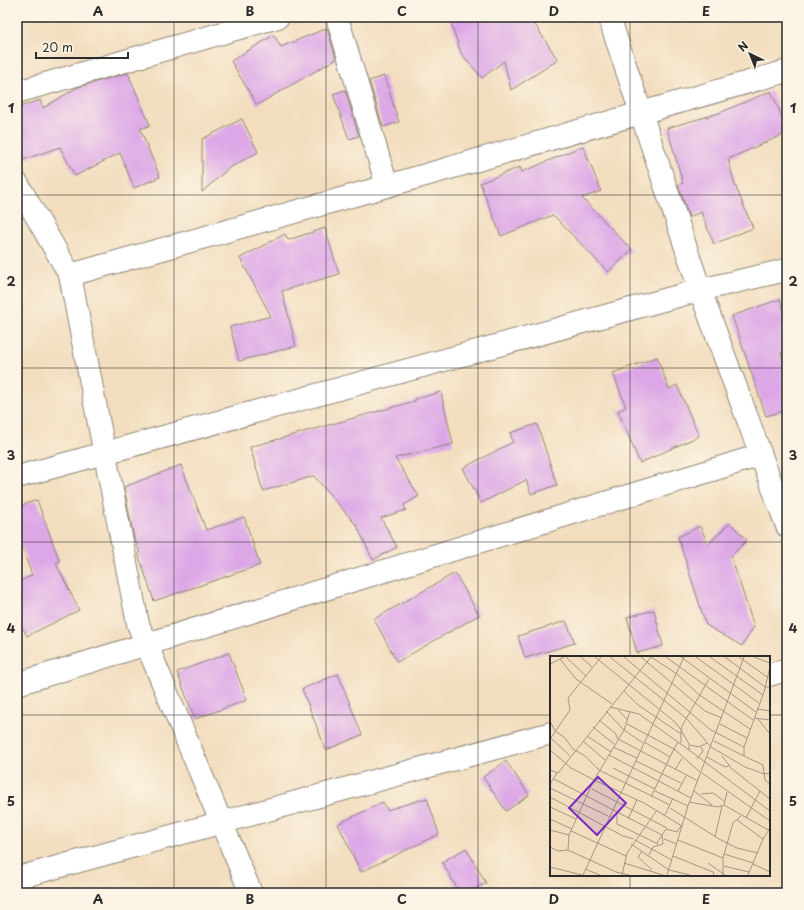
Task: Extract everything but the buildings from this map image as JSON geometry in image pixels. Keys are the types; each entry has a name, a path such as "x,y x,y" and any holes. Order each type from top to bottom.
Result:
{"street":[{"path":"17,92 278,17"},
{"path":"337,17 387,186"},
{"path":"609,17 700,290 787,526"},
{"path":"70,275 642,114 787,71"},
{"path":"17,183 70,275 138,624 251,893"},
{"path":"17,477 700,290 787,271"},
{"path":"17,684 761,455"},
{"path":"770,675 787,670"},
{"path":"17,878 550,733"}]}
